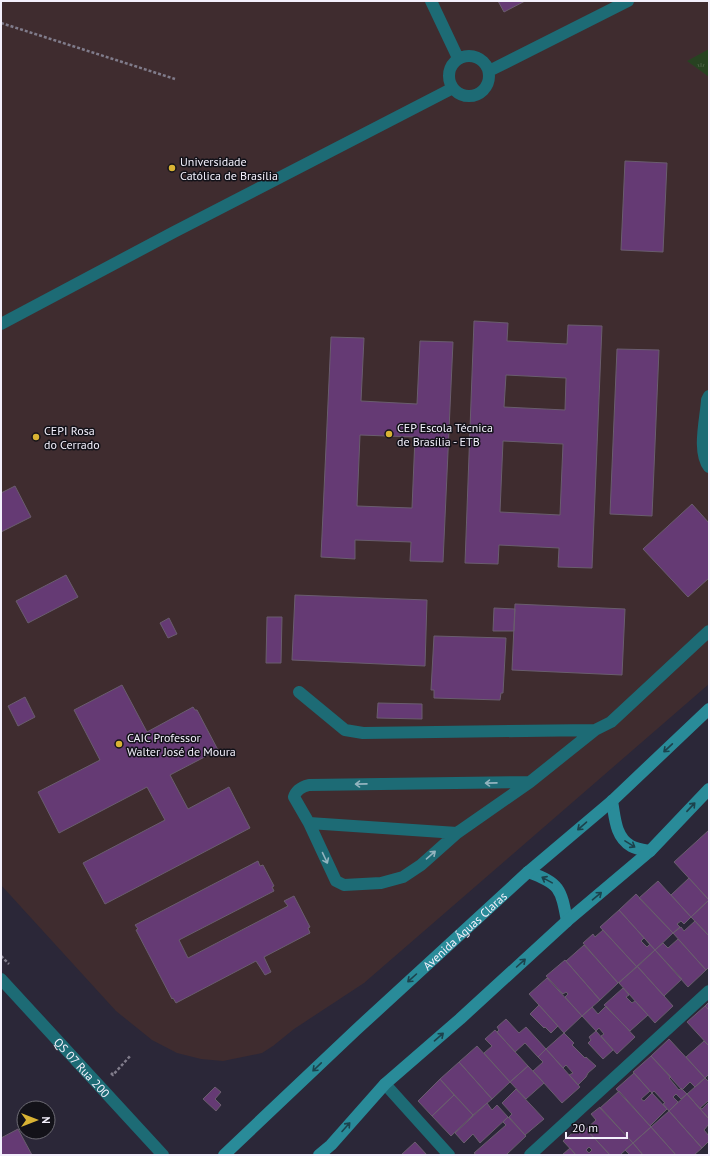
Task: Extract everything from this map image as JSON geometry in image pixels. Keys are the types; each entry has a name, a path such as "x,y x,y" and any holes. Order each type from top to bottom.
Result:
{"main road":[{"name":"Avenida Águas Claras","path":"224,1155 361,1025 528,872 612,801 709,709"},
{"path":"319,1155 330,1145 385,1084 567,921 650,851 709,789"},
{"path":"612,801 617,831 621,838 631,846 650,851"},
{"path":"528,872 550,881 556,886 563,899 567,921"}],"street":[{"path":"431,1 458,58"},
{"path":"489,71 628,1"},
{"path":"467,55 477,56 485,62 489,71 489,82 483,92 473,96 462,95 453,88 449,78 451,67 458,58 467,55"},
{"path":"1,324 174,232 453,88"},
{"path":"709,396 707,400 703,448 704,457 709,467"},
{"path":"530,782 308,785 301,787 295,792 294,797 336,881 344,884 381,883 403,877 421,865 457,833 530,782 595,730 612,722 709,631"},
{"path":"299,692 345,730 363,733 595,730"},
{"path":"308,823 457,833"},
{"name":"QS 07 Rua 200","path":"1,979 163,1155"},
{"path":"530,1155 709,991"},
{"path":"385,1084 449,1155"}],"path":[{"path":"1,23 176,79"},
{"path":"1,956 10,966"},
{"path":"107,1069 112,1074 131,1055"}],"shaded area":[{"name":"CEP Escola Técnica de Brasília - ETB","path":"1,1 709,1 709,684 364,983 294,1029 262,1053 223,1061 201,1059 177,1053 152,1040 116,1011 1,885"}],"green space":[{"path":"709,49 709,77 687,61"}],"building":[{"path":"498,1 525,1 504,12"},
{"path":"625,161 667,163 663,252 621,250"},
{"path":"474,321 508,323 507,341 567,344 568,325 602,326 592,568 558,567 559,548 499,545 498,564 465,563","holes":["506,375 566,378 565,410 504,407","503,441 563,444 560,515 500,512"]},
{"path":"331,337 364,338 361,401 417,404 420,341 453,342 443,562 410,561 411,542 355,540 355,559 321,557","holes":["360,435 415,437 412,508 357,506"]},
{"path":"617,349 659,350 652,516 610,514"},
{"path":"15,486 31,517 1,532 1,493"},
{"path":"692,504 709,523 709,578 688,597 643,549"},
{"path":"66,575 78,597 28,623 16,601"},
{"path":"295,595 427,600 425,666 292,660"},
{"path":"515,604 625,609 622,675 512,670"},
{"path":"494,608 515,609 514,631 493,631"},
{"path":"267,617 282,617 281,663 266,663"},
{"path":"169,618 177,634 168,638 160,623"},
{"path":"434,636 506,638 503,693 501,693 500,700 434,698 434,690 431,690"},
{"path":"122,685 147,732 193,707 197,710 218,750 170,775 188,809 229,787 250,828 105,904 83,863 165,820 147,787 59,833 38,792 100,760 74,710"},
{"path":"25,697 35,717 18,726 8,706"},
{"path":"378,703 422,704 422,719 377,718"},
{"path":"709,830 709,900 674,862"},
{"path":"258,861 260,866 263,865 274,886 272,887 274,891 179,940 188,958 288,906 284,901 294,896 310,927 308,928 310,933 264,957 271,972 265,975 256,961 176,1003 173,998 172,999 136,930 138,929 135,925"},
{"path":"689,878 709,900 691,917 671,895"},
{"path":"658,881 691,917 684,924 681,921 677,924 680,927 673,933 639,898"},
{"path":"636,894 673,933 655,950 619,910"},
{"path":"709,900 709,936 691,917"},
{"path":"619,910 646,940 644,938 641,941 647,947 650,944 655,950 637,967 600,927"},
{"path":"695,921 709,936 709,967 706,970 673,933 681,927 684,931"},
{"path":"603,930 637,967 618,983 583,943 593,934 595,937"},
{"path":"678,939 706,970 688,987 655,950 663,943 668,948"},
{"path":"584,945 618,983 600,1000 566,961"},
{"path":"655,950 682,979 664,996 637,966"},
{"path":"565,960 600,1000 582,1016 565,997 568,994 566,992 563,994 546,976"},
{"path":"637,966 673,1006 655,1023 619,983"},
{"path":"547,978 582,1016 564,1033 529,994"},
{"path":"623,988 629,995 626,997 632,1003 635,1001 648,1015 630,1031 604,1005"},
{"path":"709,1002 709,1010 705,1006"},
{"path":"539,1005 558,1026 551,1033 530,1014"},
{"path":"606,1006 635,1037 617,1054 601,1036 604,1034 599,1028 596,1031 582,1016 592,1007 598,1014"},
{"path":"705,1006 709,1010 709,1046 687,1022"},
{"path":"506,1019 519,1033 526,1027 546,1049 538,1057 525,1043 515,1052 497,1032 499,1030 497,1027"},
{"path":"495,1030 528,1066 510,1082 484,1053 492,1046 485,1039"},
{"path":"596,1031 613,1050 603,1059 588,1043 591,1040 589,1037"},
{"path":"564,1033 574,1043 572,1045 585,1058 586,1057 596,1066 578,1085 569,1075 573,1073 566,1065 563,1068 546,1049"},
{"path":"669,1039 705,1078 695,1087 690,1082 682,1090 651,1056"},
{"path":"704,1041 709,1046 709,1074 705,1078 686,1057"},
{"path":"477,1046 510,1082 492,1099 459,1062"},
{"path":"546,1049 580,1087 562,1103 533,1071 543,1062 538,1057"},
{"path":"651,1056 671,1077 669,1078 679,1090 681,1088 687,1094 681,1099 676,1094 673,1097 678,1102 669,1111 663,1104 665,1103 654,1091 652,1093 633,1072"},
{"path":"459,1062 492,1099 473,1115 440,1079"},
{"path":"528,1066 544,1083 526,1099 510,1082"},
{"path":"634,1073 650,1091 641,1099 644,1101 652,1093 667,1109 650,1126 616,1089"},
{"path":"705,1078 709,1082 709,1102 709,1119 687,1094","holes":["708,1101 709,1102 702,1109 700,1108"]},
{"path":"440,1079 454,1095 432,1116 418,1101"},
{"path":"215,1087 221,1092 215,1099 221,1105 216,1111 203,1099"},
{"path":"516,1089 544,1119 525,1135 509,1117 512,1114 502,1103"},
{"path":"619,1091 651,1127 633,1143 600,1108"},
{"path":"687,1094 709,1119 709,1124 704,1130 709,1136 709,1141 702,1148 669,1111"},
{"path":"454,1095 473,1115 451,1136 432,1116"},
{"path":"487,1103 492,1110 497,1105 508,1117 480,1143 473,1134 464,1143 455,1133"},
{"path":"600,1107 633,1143 620,1155 610,1155 586,1129 596,1120 591,1114"},
{"path":"669,1111 702,1148 694,1155 676,1155 651,1127"},
{"path":"508,1117 526,1136 506,1155 477,1155 474,1153 506,1125 503,1122"},
{"path":"582,1125 610,1155 576,1155 563,1141","holes":["589,1147 592,1150 589,1153 586,1150"]},
{"path":"651,1127 676,1155 643,1155 633,1143"},
{"path":"16,1130 16,1140 24,1140 32,1155 1,1155 1,1138"},
{"path":"415,1142 427,1155 401,1155"},
{"path":"633,1143 643,1155 630,1155 625,1150"},
{"path":"570,1148 576,1155 562,1155"}],"place":[{"name":"Universidade Católica de Brasília","path":"172,168"},
{"name":"CEP Escola Técnica de Brasília - ETB","path":"389,434"},
{"name":"CEPI Rosa do Cerrado","path":"36,437"},
{"name":"CAIC Professor Walter José de Moura","path":"119,744"}]}
